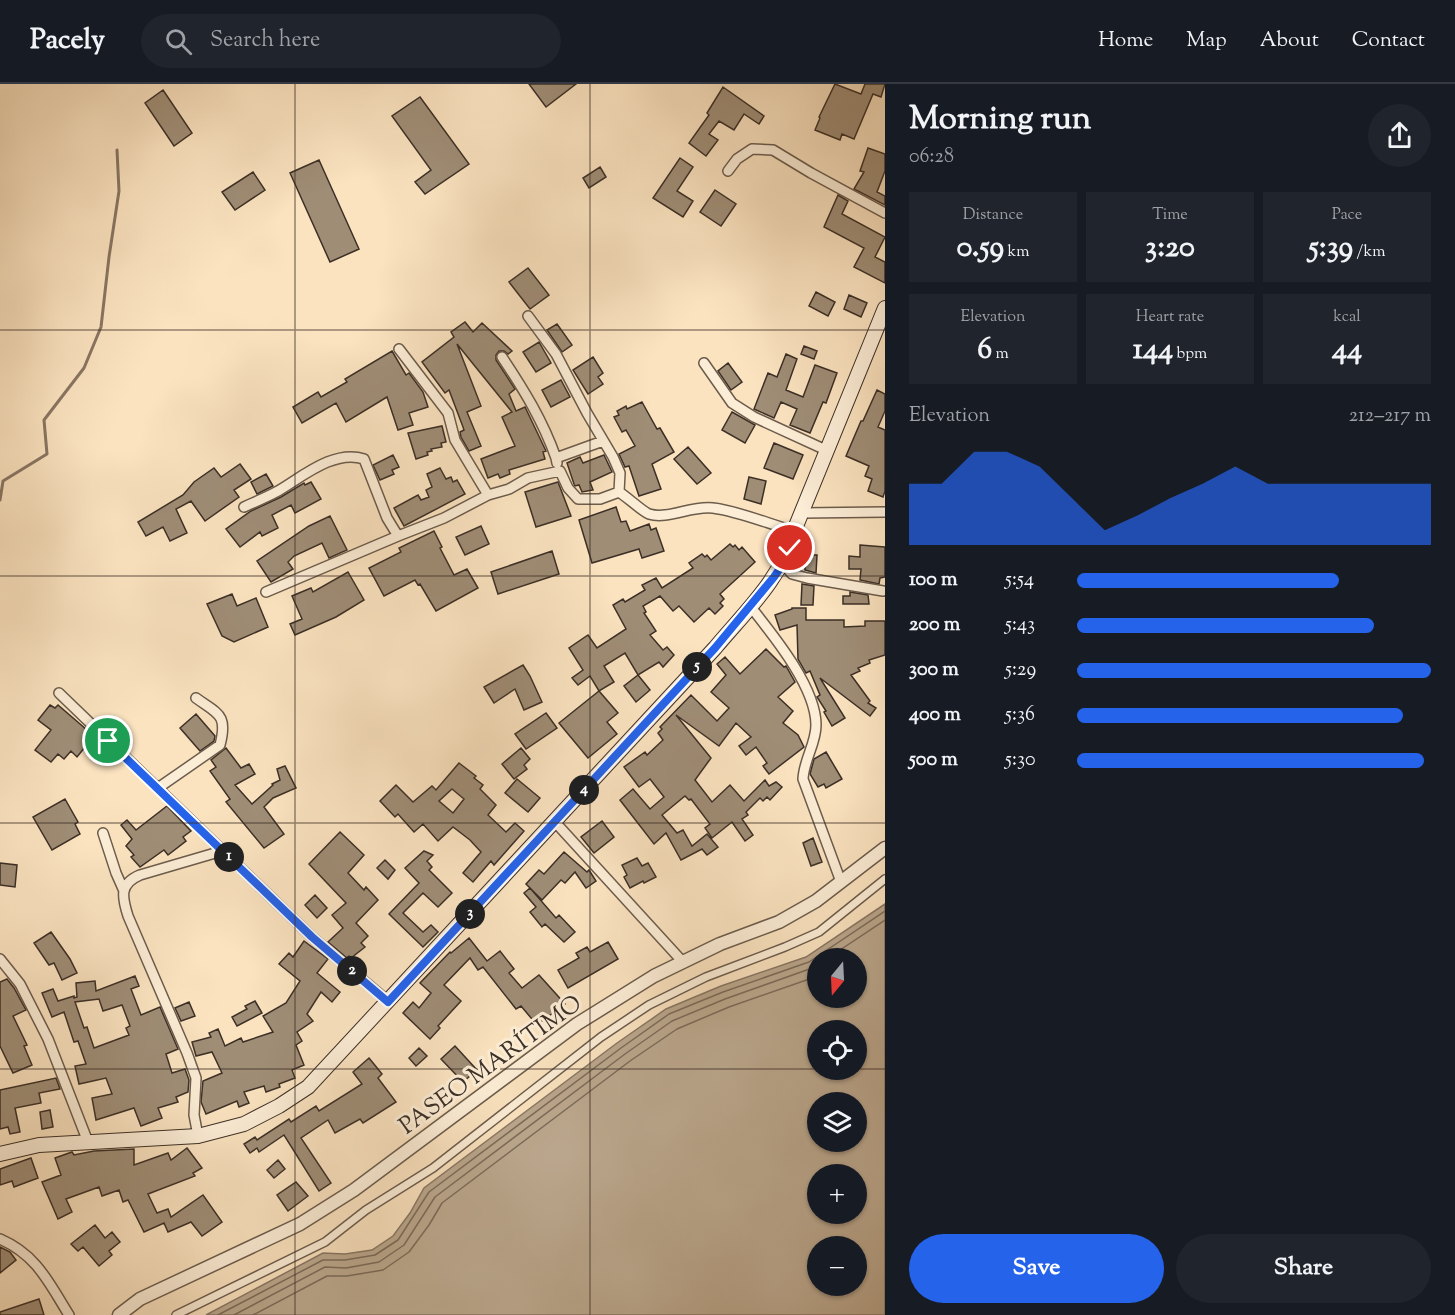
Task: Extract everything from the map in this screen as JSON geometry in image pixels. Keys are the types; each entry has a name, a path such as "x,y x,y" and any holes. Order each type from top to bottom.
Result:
{"main road":[{"path":"0,1154 39,1145 198,1136 244,1124 279,1106 308,1087 715,648 783,564 794,531 885,308"}],"street":[{"path":"728,171 737,159 752,149 773,150 885,213"},
{"path":"528,316 556,354 614,457 620,473 619,492"},
{"path":"399,349 448,413 455,440 488,495"},
{"path":"502,357 541,421 568,489 578,499 600,499 619,492"},
{"path":"704,363 732,403 754,417 828,452"},
{"path":"556,458 603,441"},
{"path":"244,507 276,492 321,465 345,456 356,456 364,459 387,518 398,536"},
{"path":"266,592 444,518 488,495 509,489 528,478 560,471"},
{"path":"619,492 647,514 662,516 702,506 794,531"},
{"path":"802,513 885,512"},
{"path":"783,564 792,574 884,591"},
{"path":"750,606 792,660 816,715 815,735 804,766 803,779 841,882"},
{"path":"59,693 312,937 388,1002"},
{"path":"158,788 220,744 224,728 220,715 196,698"},
{"path":"555,822 681,961"},
{"path":"103,833 124,891"},
{"name":"PASEO MARÍTIMO","path":"119,1315 140,1299 300,1224 354,1190 577,1024 681,961 779,922 816,901 885,848"},
{"path":"198,1136 194,1115 196,1078 123,901 129,880 222,851"},
{"path":"176,1315 325,1242 366,1210 433,1168 601,1037 650,1005 706,977 819,932 885,879"},
{"path":"0,959 20,984 48,1039 88,1142"},
{"path":"0,1239 22,1252 39,1267 69,1315"}],"water":[{"path":"885,904 885,1315 206,1315 323,1253 345,1254 372,1250 393,1236 410,1213 424,1188 617,1043 666,1009 721,986 807,956 807,1008 867,1008 867,948 819,948"}],"building":[{"path":"529,84 576,84 546,107"},
{"path":"835,84 861,94 865,84 885,84 881,97 873,94 854,139 842,134 840,140 815,130"},
{"path":"723,87 764,116 759,124 744,114 734,130 719,121 709,134 718,140 706,156 689,143 709,115 707,113"},
{"path":"163,90 192,133 174,146 145,103"},
{"path":"420,97 469,164 425,194 415,182 431,170 392,116"},
{"path":"868,148 885,154 885,171 877,192 885,196 885,205 854,189 864,172 860,171"},
{"path":"680,158 693,167 677,191 693,201 683,217 653,198"},
{"path":"319,160 359,249 330,262 290,173"},
{"path":"600,167 606,177 589,188 583,178"},
{"path":"253,172 265,190 235,210 222,192"},
{"path":"715,190 736,204 721,226 700,212"},
{"path":"838,195 848,201 842,214 885,237 875,257 885,262 885,283 854,267 864,248 824,227"},
{"path":"528,268 549,295 530,309 509,282"},
{"path":"816,292 835,302 828,316 809,306"},
{"path":"849,295 867,303 861,317 844,309"},
{"path":"465,322 473,332 482,323 512,351 508,354 499,351 496,360 515,389 509,394 516,411 525,407 546,451 543,452 545,459 509,470 510,474 500,478 498,474 488,478 481,459 515,446 502,417 512,412 457,344 481,406 467,412 481,446 469,451 461,437 460,432 464,430 449,390 445,393 422,362 454,337 451,332"},
{"path":"557,324 572,345 562,352 547,330"},
{"path":"539,342 551,363 536,372 523,352"},
{"path":"804,346 817,351 814,359 801,354"},
{"path":"392,351 406,375 409,373 423,392 428,407 409,413 413,425 398,430 387,397 346,422 336,403 302,423 293,407 318,392 321,397 347,382 345,379"},
{"path":"786,354 797,359 786,390 803,397 815,365 837,373 826,403 823,402 810,433 790,425 797,409 781,402 774,418 754,409 768,373 777,377"},
{"path":"593,357 603,373 598,377 603,384 588,394 573,370"},
{"path":"728,363 742,382 731,390 718,371"},
{"path":"561,380 570,397 551,407 542,390"},
{"path":"877,390 885,394 885,411 878,427 885,430 885,491 883,497 868,491 872,479 865,476 869,466 846,456"},
{"path":"642,402 657,429 660,428 674,452 652,464 661,489 639,496 629,466 625,467 619,454 635,446 626,430 622,432 614,417 619,415 617,411 626,406 627,409"},
{"path":"732,412 755,425 745,443 722,430"},
{"path":"442,426 446,442 441,443 442,447 431,449 432,451 427,452 428,455 416,459 408,433"},
{"path":"774,443 803,455 793,479 764,468"},
{"path":"688,447 711,473 697,484 674,459"},
{"path":"393,455 399,467 392,470 394,474 380,480 373,465"},
{"path":"604,455 612,472 590,482 593,490 582,492 579,485 575,486 567,463 580,457 583,463"},
{"path":"240,464 251,479 234,490 239,497 205,521 191,501 176,509 187,533 170,541 163,527 146,536 138,522 183,495 194,482 214,468 221,477"},
{"path":"440,468 446,479 451,477 453,482 457,480 465,494 404,526 394,508 418,495 421,500 429,497 426,490 432,487 427,474"},
{"path":"266,474 273,486 257,494 251,482"},
{"path":"749,477 766,481 761,504 744,499"},
{"path":"311,482 321,499 295,513 291,505 272,515 278,528 262,536 260,532 240,547 226,529 251,511 304,483 305,485"},
{"path":"558,482 571,516 536,527 525,492"},
{"path":"616,507 621,522 626,521 630,531 649,524 651,530 656,528 664,551 642,558 639,549 592,563 579,520"},
{"path":"330,516 347,550 329,558 322,543 294,556 288,562 293,569 271,582 257,561 309,526"},
{"path":"481,526 489,544 465,555 456,537"},
{"path":"434,531 454,575 467,569 478,588 436,611 420,584 418,585 415,580 384,596 369,568 401,552 399,548"},
{"path":"730,544 733,547 735,545 739,550 742,547 755,562 720,594 724,599 720,603 723,606 715,614 709,608 694,622 679,606 673,611 660,596 643,606 646,612 644,613 656,631 650,635 663,650 667,647 674,655 663,667 659,662 638,675 625,653 604,666 614,682 599,691 590,676 578,685 572,678 583,670 569,648 588,635 597,648 626,629 613,605 623,599 625,602 645,590 642,585 656,578 662,588 693,568 689,563 702,554 705,557 707,555 711,560"},
{"path":"860,545 885,547 885,577 880,578 879,584 860,580 861,569 849,569 849,556 860,557"},
{"path":"552,551 559,574 498,594 491,572"},
{"path":"805,555 817,555 816,573 805,570"},
{"path":"348,572 364,600 336,617 295,635 290,624 302,619 292,596 311,588 313,592"},
{"path":"802,584 814,586 813,605 801,605"},
{"path":"850,592 868,595 869,604 843,604 843,596 850,596"},
{"path":"232,594 237,606 256,598 268,627 234,642 222,636 207,604"},
{"path":"792,608 806,608 806,620 844,620 844,627 865,626 865,621 885,621 885,655 869,660 870,663 858,668 860,671 851,675 870,701 868,703 876,708 870,716 820,678 845,718 832,726 817,697 820,695 810,671 806,673 798,659 797,625 780,630 775,615"},
{"path":"766,649 784,667 786,666 795,682 778,697 793,711 783,723 798,735 804,747 769,774 763,766 767,763 756,747 746,755 739,746 751,737 736,723 719,746 676,715 711,758 695,780 712,802 730,785 744,801 765,780 769,786 776,782 782,787 770,800 767,797 763,801 760,798 746,812 748,815 742,819 753,835 745,841 732,822 712,838 705,828 710,824 691,799 685,796 662,815 677,833 683,830 692,846 707,834 718,847 707,855 702,849 681,860 666,833 654,844 620,800 633,789 650,809 664,797 650,779 639,787 624,767 645,752 647,755 663,740 658,733 662,729 660,727 691,695 717,721 729,708 711,692 726,675 717,664 725,657 740,674"},
{"path":"523,665 542,702 524,710 515,689 494,703 484,687"},
{"path":"638,675 650,690 636,702 624,686"},
{"path":"599,691 618,713 607,722 617,734 588,758 559,723"},
{"path":"50,705 55,708 58,705 94,736 77,757 71,751 64,759 58,754 51,762 35,750 51,730 38,720"},
{"path":"546,713 557,728 526,749 515,734"},
{"path":"196,714 215,736 214,741 200,751 180,728"},
{"path":"226,748 241,768 249,764 255,774 235,785 252,804 272,784 280,780 277,769 285,766 296,788 273,798 264,807 284,834 264,848 226,802 230,799 210,771 216,767 211,760"},
{"path":"521,748 530,759 524,765 527,769 514,779 502,764"},
{"path":"826,752 842,779 826,788 824,784 818,787 810,774 814,759"},
{"path":"459,763 476,776 474,778 483,785 480,789 496,805 488,815 506,832 515,823 524,831 494,865 491,861 473,882 463,873 481,852 470,840 453,827 438,841 423,824 414,832 398,814 395,817 380,801 396,785 413,802 432,786 436,790","holes":["452,789 464,799 453,813 439,801"]},
{"path":"517,779 540,798 528,812 505,793"},
{"path":"65,799 78,822 75,824 80,834 52,850 33,817"},
{"path":"167,806 191,831 183,837 186,841 168,855 164,850 140,867 131,857 134,855 126,846 132,839 121,825 127,820 136,830"},
{"path":"602,821 614,837 594,853 581,837"},
{"path":"340,832 364,855 348,873 364,890 366,887 378,900 356,923 368,936 361,943 365,947 351,958 349,956 347,958 328,942 343,928 332,915 346,903 309,864"},
{"path":"813,838 822,862 811,866 803,843"},
{"path":"424,851 433,855 427,861 432,867 429,870 452,893 438,907 423,893 403,913 423,932 431,925 438,932 423,947 389,914 419,883 405,868"},
{"path":"564,852 587,872 589,870 596,881 586,888 575,872 565,883 561,880 542,900 526,884 539,870 544,874"},
{"path":"637,858 642,866 648,863 656,877 630,888 624,877 627,875 622,865"},
{"path":"385,860 395,870 388,879 377,868"},
{"path":"0,863 17,865 15,887 0,885"},
{"path":"530,888 556,918 559,915 575,932 564,942 545,924 542,927 530,912 536,907 524,893"},
{"path":"315,895 327,908 317,918 305,905"},
{"path":"51,932 77,973 62,980 54,963 49,965 34,943"},
{"path":"469,938 487,961 500,951 514,969 509,973 522,988 539,975 565,1004 537,1025 521,1006 516,1009 483,967 478,970 470,958 444,985 461,1001 438,1026 440,1028 430,1039 403,1013 413,1002 419,1008 431,993 420,983 450,952"},
{"path":"304,941 328,959 317,973 340,992 332,1002 321,992 307,1014 313,1021 297,1032 302,1041 296,1045 304,1065 292,1070 295,1078 279,1084 280,1087 266,1092 264,1086 244,1092 249,1103 239,1107 237,1101 206,1114 201,1102 203,1081 222,1073 212,1052 196,1056 192,1042 211,1037 209,1033 218,1029 225,1046 241,1038 243,1042 273,1032 263,1016 286,1003 300,981 279,964 289,953 293,957"},
{"path":"608,942 618,959 568,988 558,970 579,958 576,953 587,947 590,952"},
{"path":"135,976 139,986 131,989 141,1015 160,1007 178,1049 166,1054 172,1073 185,1069 189,1080 188,1092 176,1097 178,1102 158,1108 162,1118 141,1126 134,1108 96,1120 92,1098 112,1094 106,1078 79,1084 75,1066 86,1064 78,1041 74,1042 64,1012 52,1017 42,993 53,989 58,1001 74,996 74,998 77,997 76,983 95,981 96,991","holes":["99,999 103,1011 122,1005 130,1026 126,1028 129,1035 94,1048 75,1002"]},
{"path":"7,979 26,1010 13,1016 27,1045 24,1046 32,1065 13,1073 0,1046 0,982"},
{"path":"255,1001 262,1013 237,1026 232,1017 247,1009 245,1006"},
{"path":"189,1002 195,1016 181,1021 175,1008"},
{"path":"455,1046 477,1070 463,1082 441,1059"},
{"path":"419,1048 427,1056 416,1066 409,1058"},
{"path":"369,1058 382,1074 378,1078 396,1102 363,1123 360,1119 335,1133 328,1120 301,1138 331,1183 319,1191 284,1135 259,1152 257,1148 250,1153 244,1144 255,1137 257,1140 289,1119 291,1122 316,1106 319,1111 362,1084 353,1072"},
{"path":"56,1078 60,1089 39,1093 41,1103 15,1108 20,1132 10,1134 8,1127 0,1129 0,1090"},
{"path":"50,1110 53,1127 42,1129 40,1112"},
{"path":"187,1148 202,1168 193,1173 195,1176 148,1194 157,1213 168,1209 171,1217 203,1195 222,1222 202,1236 191,1222 168,1232 164,1223 144,1232 128,1200 123,1202 119,1190 102,1196 99,1187 66,1199 72,1212 58,1219 42,1182 61,1175 55,1158 72,1152 74,1155 94,1151 134,1149 134,1165 168,1153 171,1160"},
{"path":"31,1158 38,1178 14,1187 12,1181 0,1185 0,1169"},
{"path":"278,1160 285,1169 274,1178 267,1170"},
{"path":"296,1182 308,1196 288,1211 277,1195"},
{"path":"95,1225 105,1238 112,1232 120,1242 109,1251 112,1255 99,1266 83,1247 78,1251 71,1244"},
{"path":"0,1247 10,1252 16,1260 0,1273"},
{"path":"39,1299 44,1315 0,1315 0,1312"}],"waterway":[{"path":"0,500 3,481 47,454 44,420 84,368 101,327 119,191 117,150"}],"route":[{"path":"108,741 312,937 388,1002 715,648 774,577 790,548"}]}
